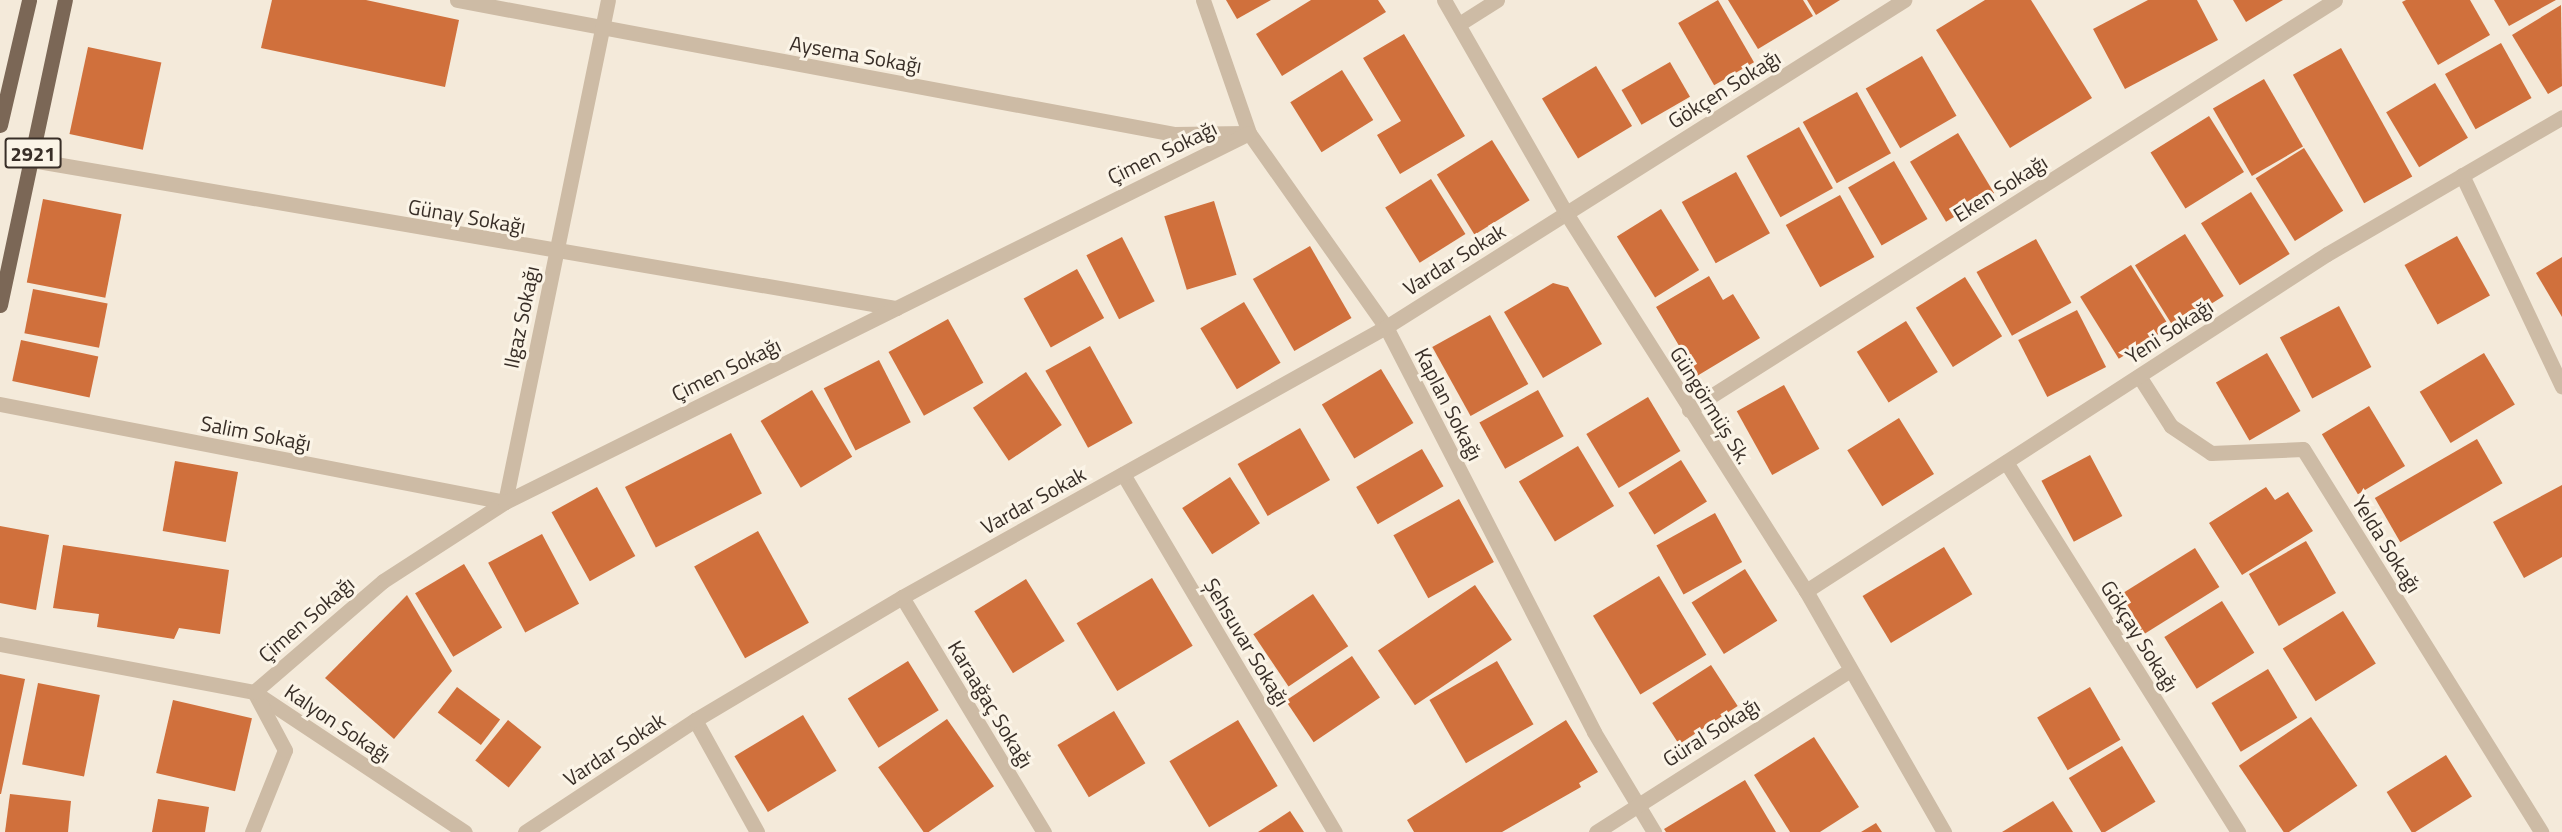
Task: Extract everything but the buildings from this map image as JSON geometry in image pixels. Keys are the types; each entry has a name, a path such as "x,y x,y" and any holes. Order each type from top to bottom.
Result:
{"main road":[{"name":"2921","path":"0,125 29,0"},
{"name":"2921","path":"0,305 65,0"}],"street":[{"name":"Aysema Sokağı","path":"457,0 1174,134 1249,133"},
{"name":"Ilgaz Sokağı","path":"505,502 608,0"},
{"name":"Kaplan Sokağı","path":"1203,0 1249,133 1386,327 1594,732 1654,832"},
{"name":"Güngörmüş Sk.","path":"1444,0 1566,213 1689,411 1806,591 1944,832"},
{"path":"1459,24 1497,0"},
{"name":"Gökçen Sokağı","path":"1566,213 1904,0"},
{"name":"Eken Sokağı","path":"1689,411 2335,0"},
{"name":"Yeni Sokağı","path":"1806,591 2139,376 2462,175 2562,117"},
{"name":"Çimen Sokağı","path":"254,692 382,581 505,502 1249,133"},
{"name":"Günay Sokağı","path":"32,160 556,253 896,308"},
{"path":"2462,175 2562,387"},
{"name":"Vardar Sokak","path":"525,832 695,720 902,597 1386,327 1566,213"},
{"name":"Yelda Sokağı","path":"2139,376 2171,426 2211,453 2303,449 2541,832"},
{"name":"Salim Sokağı","path":"0,404 505,502"},
{"name":"Gökçay Sokağı","path":"2006,462 2238,832"},
{"name":"Şehsuvar Sokağı","path":"1123,474 1335,832"},
{"name":"Karaağaç Sokağı","path":"902,597 1044,832"},
{"name":"Kalyon Sokağı","path":"0,644 254,692 465,832"},
{"name":"Güral Sokağı","path":"1596,832 1850,670"},
{"path":"252,832 285,750 254,692"},
{"path":"695,720 757,832"}]}
